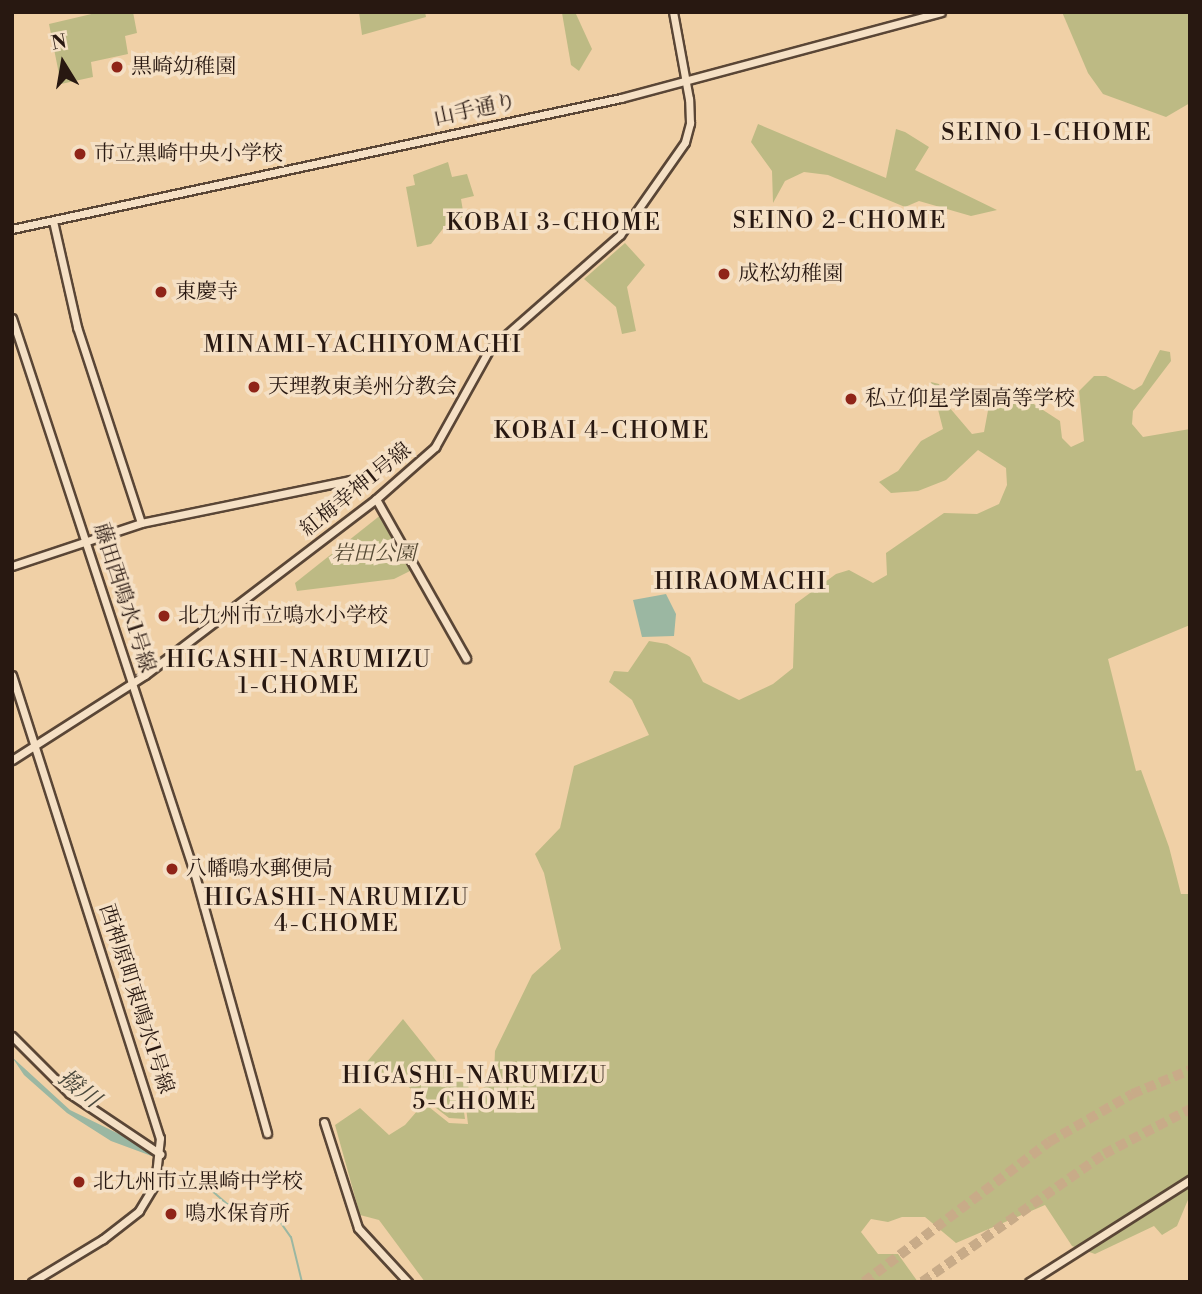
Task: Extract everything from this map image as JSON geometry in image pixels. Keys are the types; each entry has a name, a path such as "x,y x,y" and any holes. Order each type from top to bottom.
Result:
{"street":[{"name":"紅梅幸神1号線","path":"12,760 133,682 376,499 435,447 489,351 620,234 642,209 685,142 690,123 686,82 673,12"},
{"name":"山手通り","path":"12,229 686,82 941,12"},
{"path":"53,220 77,327 141,523"},
{"name":"藤田西鳴水1号線","path":"12,318 195,875 267,1133"},
{"path":"12,566 141,523 366,477"},
{"path":"376,499 466,658"},
{"name":"西神原町東鳴水1号線","path":"12,675 157,1123 160,1154 155,1184 139,1211 103,1239 32,1282"},
{"path":"12,1036 69,1093 160,1154"},
{"path":"324,1122 358,1228 408,1282"},
{"path":"1029,1282 1190,1180"}],"green space":[{"path":"100,12 133,12 137,33 125,36 128,54 91,62 93,77 61,84 49,24"},
{"path":"359,12 425,12 426,17 362,35"},
{"path":"1062,12 1190,12 1190,103 1166,117 1103,94 1088,73"},
{"path":"562,13 576,14 592,49 579,71 571,65"},
{"path":"758,124 886,178 896,129 905,132 929,147 915,170 997,210 971,216 919,201 905,207 828,175 804,172 785,181 773,203 772,171 751,142"},
{"path":"448,162 452,177 467,174 474,196 461,199 464,217 449,221 431,244 417,247 406,187 415,185 413,175"},
{"path":"625,243 645,265 627,287 636,331 622,334 616,307 584,279"},
{"path":"1160,350 1170,352 1171,361 1133,411 1132,424 1143,437 1190,429 1190,625 1108,659 1136,771 1141,770 1169,847 1181,894 1190,894 1190,1195 1177,1226 1162,1235 1154,1226 1095,1254 1072,1246 1045,1205 956,1243 925,1217 902,1217 888,1222 871,1219 861,1232 878,1254 898,1254 918,1282 425,1282 379,1220 360,1215 335,1125 360,1108 389,1135 405,1125 424,1103 449,1123 468,1124 465,1099 488,1085 494,1074 495,1051 532,975 561,949 544,873 535,854 560,828 574,766 649,735 632,700 609,682 614,671 628,672 649,641 667,644 690,657 703,682 739,700 773,684 793,668 795,604 836,574 849,570 873,583 887,575 886,553 944,513 977,514 999,504 1007,485 1006,468 978,450 946,480 918,491 891,493 879,482 898,471 921,441 943,429 931,382 939,384 949,407 972,434 984,432 989,405 1007,396 1026,399 1060,421 1062,438 1071,447 1084,441 1079,391 1094,376 1106,376 1134,390 1142,385"},
{"name":"岩田公園","path":"382,514 412,570 394,579 297,591 295,583"},
{"path":"403,1019 438,1063 469,1087 462,1098 465,1119 449,1118 397,1078 386,1081 366,1063"}],"shaded area":[{"path":"666,594 676,614 674,636 642,637 633,600"},
{"path":"12,1057 70,1110 158,1153 157,1158 111,1141 67,1113 24,1075"}],"waterway":[{"path":"203,1183 227,1204 269,1206 291,1237 302,1282"}],"tunnel":[{"path":"864,1282 1049,1142 1132,1094 1190,1070"},
{"path":"922,1282 1104,1154 1190,1109"}],"place":[{"name":"黒崎幼稚園","path":"117,67"},
{"name":"市立黒崎中央小学校","path":"80,154"},
{"name":"成松幼稚園","path":"724,274"},
{"name":"東慶寺","path":"161,292"},
{"name":"天理教東美州分教会","path":"254,387"},
{"name":"私立仰星学園高等学校","path":"851,399"},
{"name":"北九州市立鳴水小学校","path":"164,616"},
{"name":"八幡鳴水郵便局","path":"172,869"},
{"name":"北九州市立黒崎中学校","path":"79,1182"},
{"name":"鳴水保育所","path":"171,1214"}],"district":[{"name":"SEINO 1-CHOME","path":"1047,133"},
{"name":"SEINO 2-CHOME","path":"840,221"},
{"name":"KOBAI 3-CHOME","path":"554,223"},
{"name":"MINAMI-YACHIYOMACHI","path":"363,345"},
{"name":"KOBAI 4-CHOME","path":"602,431"},
{"name":"HIRAOMACHI","path":"741,582"},
{"name":"HIGASHI-NARUMIZU 1-CHOME","path":"299,673"},
{"name":"HIGASHI-NARUMIZU 4-CHOME","path":"337,911"},
{"name":"HIGASHI-NARUMIZU 5-CHOME","path":"475,1089"}],"water label":[{"name":"撥川","path":"79,1089"}]}
